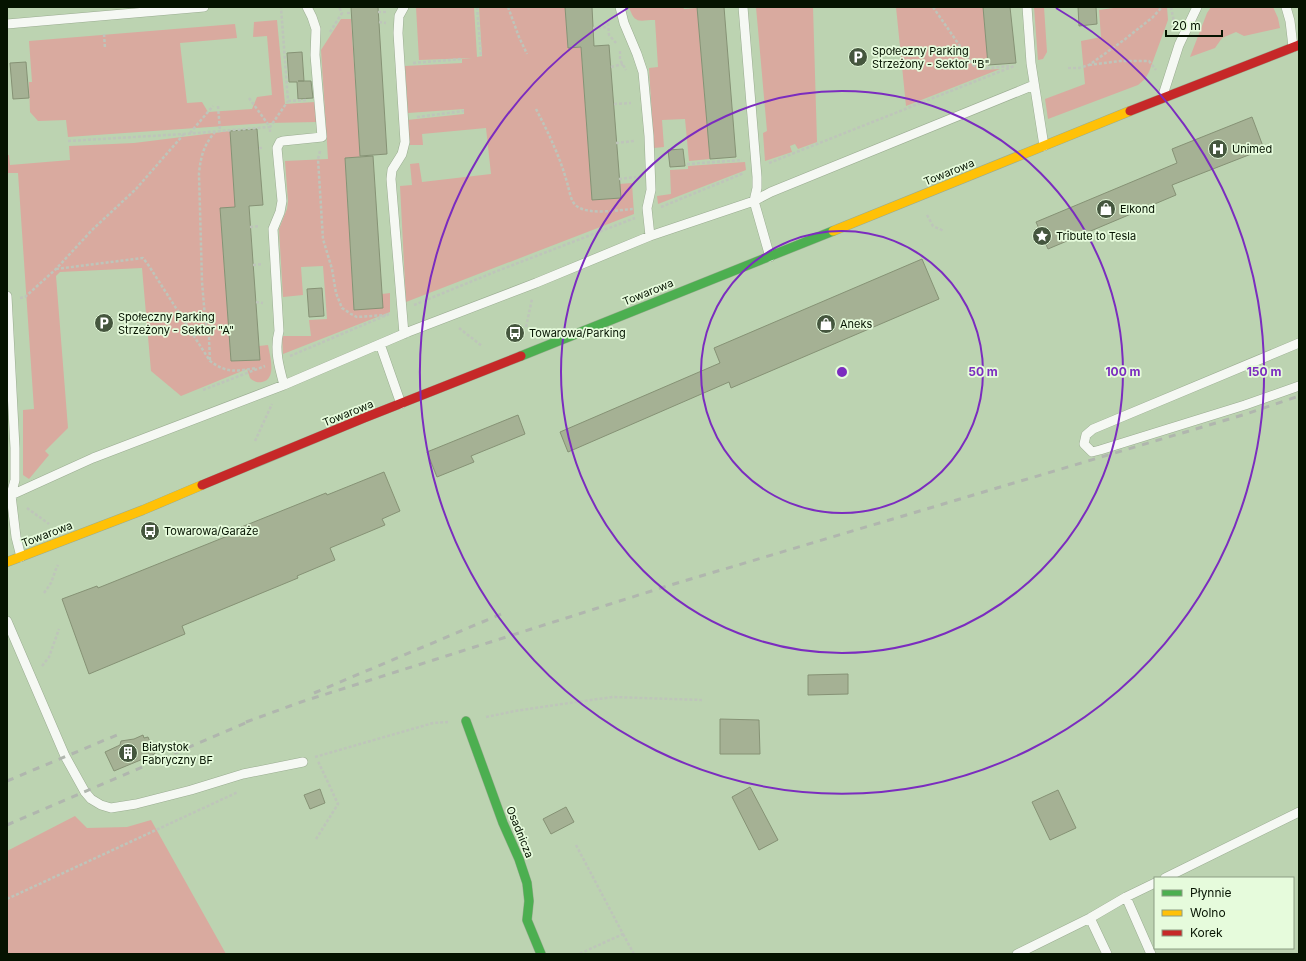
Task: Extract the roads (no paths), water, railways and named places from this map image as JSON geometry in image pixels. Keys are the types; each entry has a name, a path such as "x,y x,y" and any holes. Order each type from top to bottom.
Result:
{"main road":[{"name":"Towarowa","path":"7,562 143,510 401,404 1296,46"},
{"name":"Osadnicza","path":"466,722 503,823 519,859 526,883 529,901 527,920 541,954"}],"lane":[{"path":"7,24 204,7"},
{"path":"284,385 278,361 276,341 279,331 273,229 280,212 282,201 277,148 280,142 283,141 322,137 315,55 316,29 307,7"},
{"path":"404,7 399,16 398,33 405,142 402,154 392,170 391,179 404,334"},
{"path":"620,7 624,23 638,54 643,72 649,136 651,190 647,208 650,236"},
{"path":"743,7 757,177 757,188 754,201 770,256"},
{"path":"1027,7 1031,63 1044,146"},
{"path":"1163,98 1179,45 1197,7"},
{"path":"1286,7 1296,46"},
{"path":"10,499 93,458 284,385 404,334 536,283 650,236 754,201 771,192 1034,85"},
{"path":"7,297 15,448 15,480 10,499 21,557"},
{"path":"1299,343 1093,429 1086,436 1084,444 1092,452 1100,450 1245,405 1299,386"},
{"path":"380,344 401,404"},
{"path":"7,621 65,756 85,792 91,799 101,805 111,808 136,804 191,790 243,774 303,762"},
{"path":"1167,877 1299,812"},
{"path":"1017,954 1090,918 1126,897 1154,883"},
{"path":"1126,897 1151,954"},
{"path":"1090,918 1107,954"}],"railway":[{"path":"246,722 301,702 664,587 1246,414 1299,396"},
{"path":"314,693 506,612"},
{"path":"7,825 250,721"},
{"path":"7,781 117,735"}],"place":[{"name":"Społeczny Parking Strzeżony - Sektor \"B\"","path":"858,57"},
{"name":"Unimed","path":"1218,149"},
{"name":"Elkond","path":"1106,209"},
{"name":"Tribute to Tesla","path":"1042,236"},
{"name":"Społeczny Parking Strzeżony - Sektor \"A\"","path":"104,323"},
{"name":"Aneks","path":"826,324"},
{"name":"Towarowa/Parking","path":"515,333"},
{"name":"Towarowa/Garaże","path":"150,531"},
{"name":"Białystok Fabryczny BF","path":"128,753"}]}
